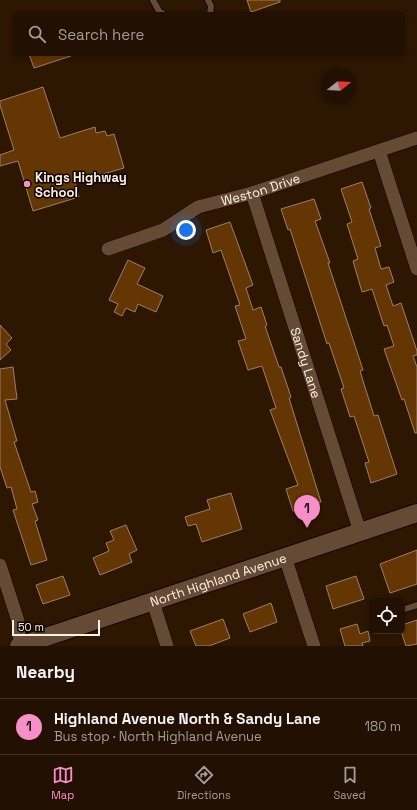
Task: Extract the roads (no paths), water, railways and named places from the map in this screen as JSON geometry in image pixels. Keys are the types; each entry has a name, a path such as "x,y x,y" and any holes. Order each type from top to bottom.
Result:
{"street":[{"name":"Weston Drive","path":"108,249 163,230 198,207 252,193 417,138"},
{"path":"379,151 417,269"},
{"name":"Sandy Lane","path":"252,193 360,532"},
{"name":"North Highland Avenue","path":"20,646 417,513"},
{"path":"285,557 314,646"},
{"path":"0,565 18,621 20,646"},
{"path":"153,602 167,646"}],"lane":[{"path":"153,0 160,12"},
{"path":"208,0 211,6 210,12"},
{"path":"405,609 417,605"}],"place":[{"name":"Kings Highway School","path":"27,184"},
{"name":"Highland Avenue North & Sandy Lane","path":"307,528"}]}
